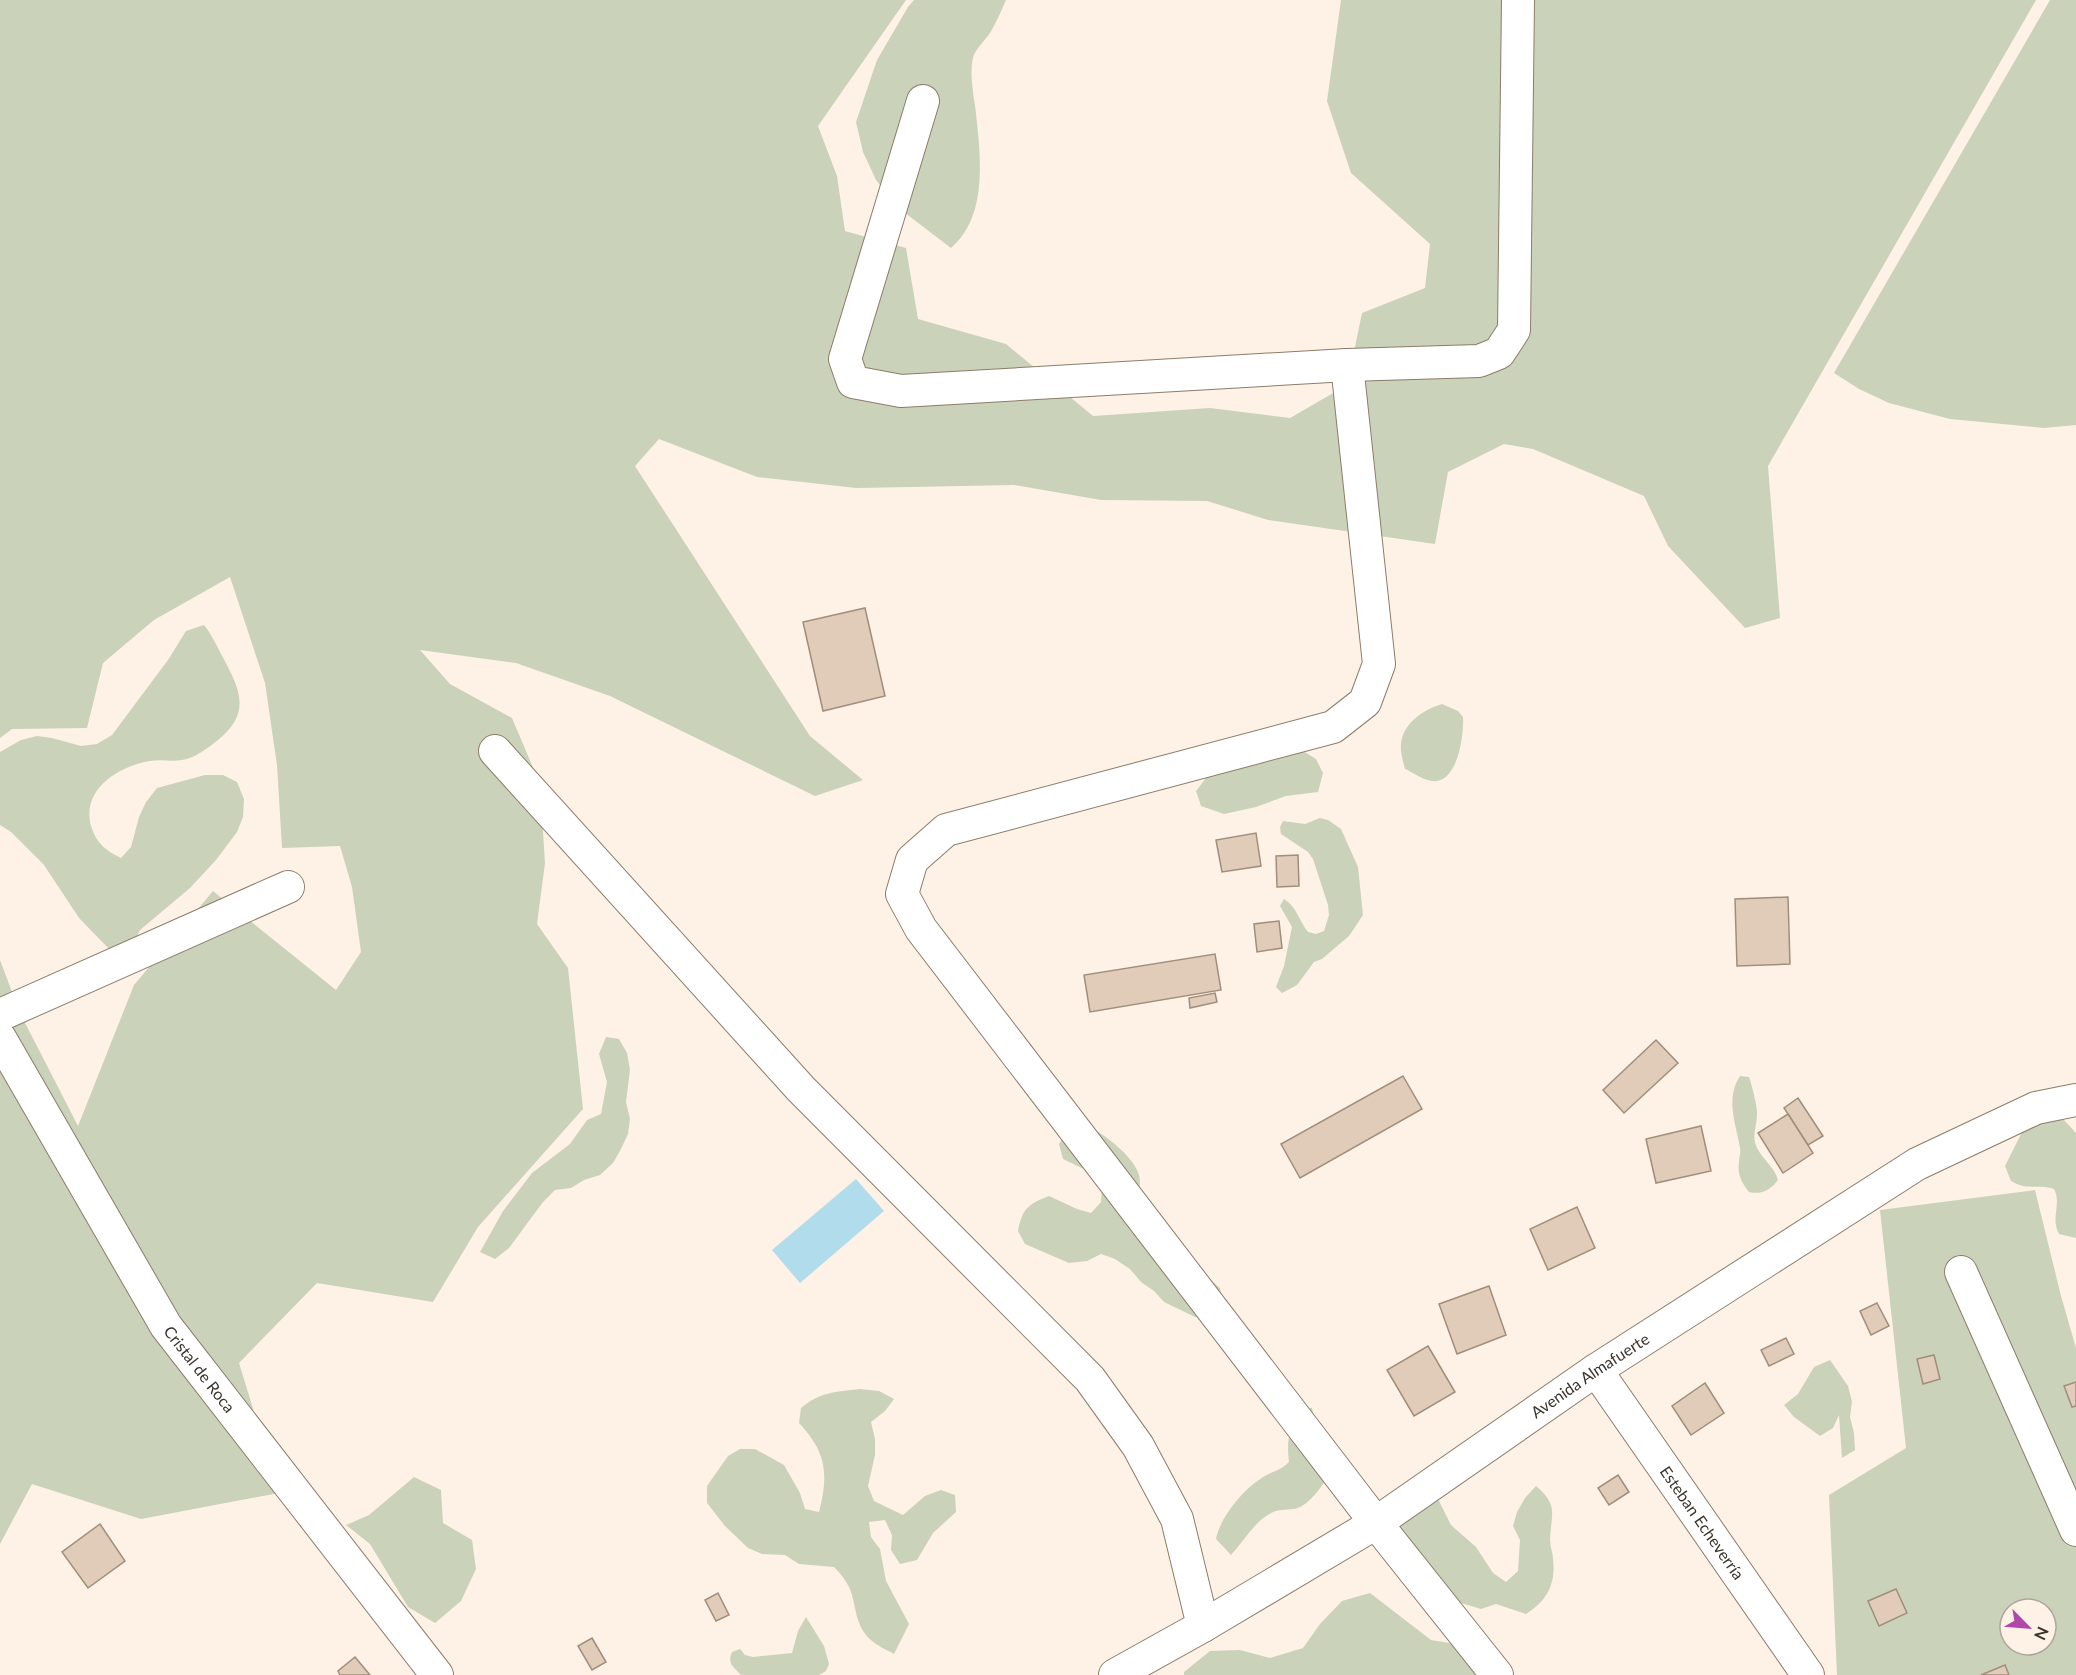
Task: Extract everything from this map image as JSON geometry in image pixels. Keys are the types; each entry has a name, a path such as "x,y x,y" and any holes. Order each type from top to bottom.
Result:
{"street":[{"path":"923,101 845,359 853,382 901,391 1347,365 1479,362 1499,353 1514,330 1518,0"},
{"path":"1347,365 1379,664 1365,702 1333,727 946,830 912,860 902,894 921,929 1376,1523 1497,1675"},
{"path":"495,751 801,1089 1090,1379 1138,1446 1177,1519 1203,1626"},
{"path":"0,1015 288,887"},
{"name":"Cristal de Roca","path":"0,1038 166,1326 437,1675"},
{"name":"Avenida Almafuerte","path":"1115,1675 1203,1626 1376,1523 1596,1370 1917,1164 2036,1107 2076,1100"},
{"path":"1961,1272 2076,1530"},
{"name":"Esteban Echeverría","path":"1596,1370 1808,1675"}],"green space":[{"path":"0,0 906,0 818,126 837,176 845,231 906,248 918,319 1006,344 1093,416 1210,408 1290,418 1347,385 1362,313 1425,288 1430,244 1351,173 1327,101 1341,0 2036,0 1768,466 1780,618 1745,628 1668,546 1644,496 1533,449 1504,444 1448,472 1435,544 1268,520 1207,501 1101,500 1014,485 856,488 757,477 659,439 635,466 810,736 863,780 815,796 610,696 516,663 420,650 450,684 512,718 540,784 545,863 537,924 568,968 583,1109 478,1227 433,1302 317,1283 239,1363 279,1493 141,1519 32,1484 0,1544 0,960 20,1013 78,1126 134,985 213,891 336,990 361,952 352,887 340,846 282,848 277,765 265,683 230,577 154,620 103,663 87,728 12,729 0,738"},
{"path":"914,0 1006,0 990,33 974,55 972,80 979,142 980,181 972,218 963,234 951,248 896,206 876,180 863,152 856,122 877,60"},
{"path":"2050,0 2076,0 2076,425 2044,428 1950,419 1889,403 1859,389 1834,373"},
{"path":"204,625 215,641 237,687 239,708 236,719 218,740 192,757 178,761 150,761 115,774 97,790 89,813 91,826 102,846 121,858 131,847 139,817 146,802 157,788 205,775 223,775 237,782 244,799 243,817 237,832 216,860 190,888 140,930 133,945 112,952 79,918 44,865 11,832 0,825 0,752 21,740 37,736 81,746 97,744 112,735 168,660 186,631"},
{"path":"1442,704 1458,711 1463,717 1462,735 1458,757 1448,775 1441,780 1432,781 1405,769 1401,744 1406,730 1415,718"},
{"path":"1242,751 1303,751 1316,759 1323,773 1318,792 1286,796 1256,807 1224,814 1201,806 1196,791 1206,778"},
{"path":"1320,818 1328,820 1341,829 1358,867 1363,915 1349,936 1322,959 1314,962 1297,985 1282,993 1276,987 1284,966 1292,927 1280,906 1284,899 1295,910 1308,932 1316,934 1324,931 1329,915 1313,859 1308,852 1281,834 1280,827 1283,821 1305,824"},
{"path":"606,1037 619,1039 627,1053 630,1070 626,1102 630,1119 628,1134 613,1163 600,1175 584,1180 571,1188 555,1190 543,1202 509,1248 495,1259 480,1252 503,1211 532,1173 570,1144 587,1120 601,1114 607,1082 599,1054"},
{"path":"1740,1076 1749,1077 1755,1101 1757,1114 1755,1143 1778,1180 1772,1187 1762,1192 1749,1192 1739,1175 1740,1150 1732,1102"},
{"path":"2057,1117 2064,1120 2076,1133 2076,1238 2059,1234 2054,1189 2017,1184 2011,1181 2005,1166 2025,1126"},
{"path":"1086,1125 1102,1134 1127,1156 1138,1173 1140,1183 1137,1195 1206,1276 1220,1288 1223,1303 1212,1318 1195,1317 1164,1302 1130,1269 1115,1259 1101,1254 1087,1261 1069,1263 1025,1244 1018,1231 1024,1212 1036,1202 1049,1196 1091,1213 1101,1202 1102,1186 1090,1172 1063,1159 1059,1144 1070,1128"},
{"path":"2035,1190 2076,1348 2076,1675 1837,1675 1829,1495 1906,1448 1880,1210"},
{"path":"1830,1360 1848,1386 1852,1402 1850,1417 1855,1450 1842,1458 1839,1415 1833,1428 1820,1436 1794,1417 1784,1405 1798,1394 1814,1367"},
{"path":"860,1389 879,1391 894,1399 885,1411 871,1422 875,1439 875,1455 868,1486 874,1501 903,1515 925,1496 941,1490 955,1495 956,1512 933,1533 917,1560 900,1564 891,1550 892,1535 885,1520 869,1522 871,1537 880,1549 886,1581 909,1624 894,1654 876,1644 866,1635 858,1621 849,1587 834,1567 799,1564 785,1555 762,1554 748,1548 725,1526 707,1503 707,1486 728,1456 740,1449 755,1449 784,1465 800,1493 805,1509 819,1512 824,1486 823,1464 815,1444 799,1423 801,1408 821,1396"},
{"path":"1303,1408 1312,1408 1326,1480 1304,1505 1299,1508 1277,1511 1265,1517 1231,1555 1216,1539 1218,1530 1234,1503 1249,1487 1289,1462 1290,1433"},
{"path":"414,1477 441,1490 443,1523 472,1540 476,1569 461,1601 435,1623 408,1607 370,1544 346,1525 369,1515"},
{"path":"1536,1486 1551,1505 1550,1540 1554,1568 1551,1584 1545,1597 1526,1614 1496,1604 1481,1609 1451,1600 1397,1544 1400,1512 1437,1497 1451,1525 1476,1547 1493,1573 1506,1582 1518,1571 1520,1540 1513,1526 1517,1512 1525,1498"},
{"path":"1370,1593 1431,1640 1462,1645 1510,1675 1184,1675 1184,1672 1210,1651 1240,1650 1270,1658 1303,1648 1320,1624 1342,1601"},
{"path":"806,1617 824,1646 829,1664 826,1671 819,1675 741,1675 732,1665 730,1659 732,1652 740,1649 745,1655 753,1657 792,1653 798,1631"}],"water":[{"path":"856,1179 884,1211 800,1283 772,1250"}],"building":[{"path":"865,608 885,696 823,711 803,622"},
{"path":"1256,833 1261,866 1222,872 1216,840"},
{"path":"1298,855 1299,886 1277,887 1276,856"},
{"path":"1788,897 1790,964 1737,966 1735,899"},
{"path":"1279,921 1282,948 1257,952 1254,924"},
{"path":"1215,954 1221,990 1090,1012 1084,975"},
{"path":"1215,993 1217,1002 1190,1008 1189,998"},
{"path":"1656,1040 1678,1063 1624,1113 1603,1090"},
{"path":"1403,1076 1422,1109 1300,1178 1281,1144"},
{"path":"1798,1098 1823,1136 1808,1145 1784,1108"},
{"path":"1788,1114 1813,1153 1783,1173 1758,1133"},
{"path":"1701,1126 1711,1171 1656,1183 1646,1139"},
{"path":"1577,1207 1595,1248 1548,1270 1530,1229"},
{"path":"1489,1286 1506,1335 1457,1354 1439,1304"},
{"path":"1877,1303 1889,1326 1871,1335 1860,1311"},
{"path":"1786,1338 1794,1354 1769,1366 1761,1350"},
{"path":"1428,1346 1455,1392 1414,1416 1387,1370"},
{"path":"1934,1355 1940,1379 1923,1384 1917,1359"},
{"path":"2076,1382 2076,1406 2072,1407 2064,1386"},
{"path":"1705,1383 1724,1413 1691,1435 1672,1406"},
{"path":"1618,1475 1629,1492 1609,1505 1598,1488"},
{"path":"100,1524 125,1561 88,1588 62,1552"},
{"path":"1896,1589 1907,1613 1879,1626 1868,1601"},
{"path":"718,1593 729,1615 716,1621 705,1600"},
{"path":"592,1638 606,1662 592,1670 578,1646"},
{"path":"355,1657 370,1675 340,1675 338,1671"},
{"path":"2005,1665 2009,1675 1981,1675"}]}
